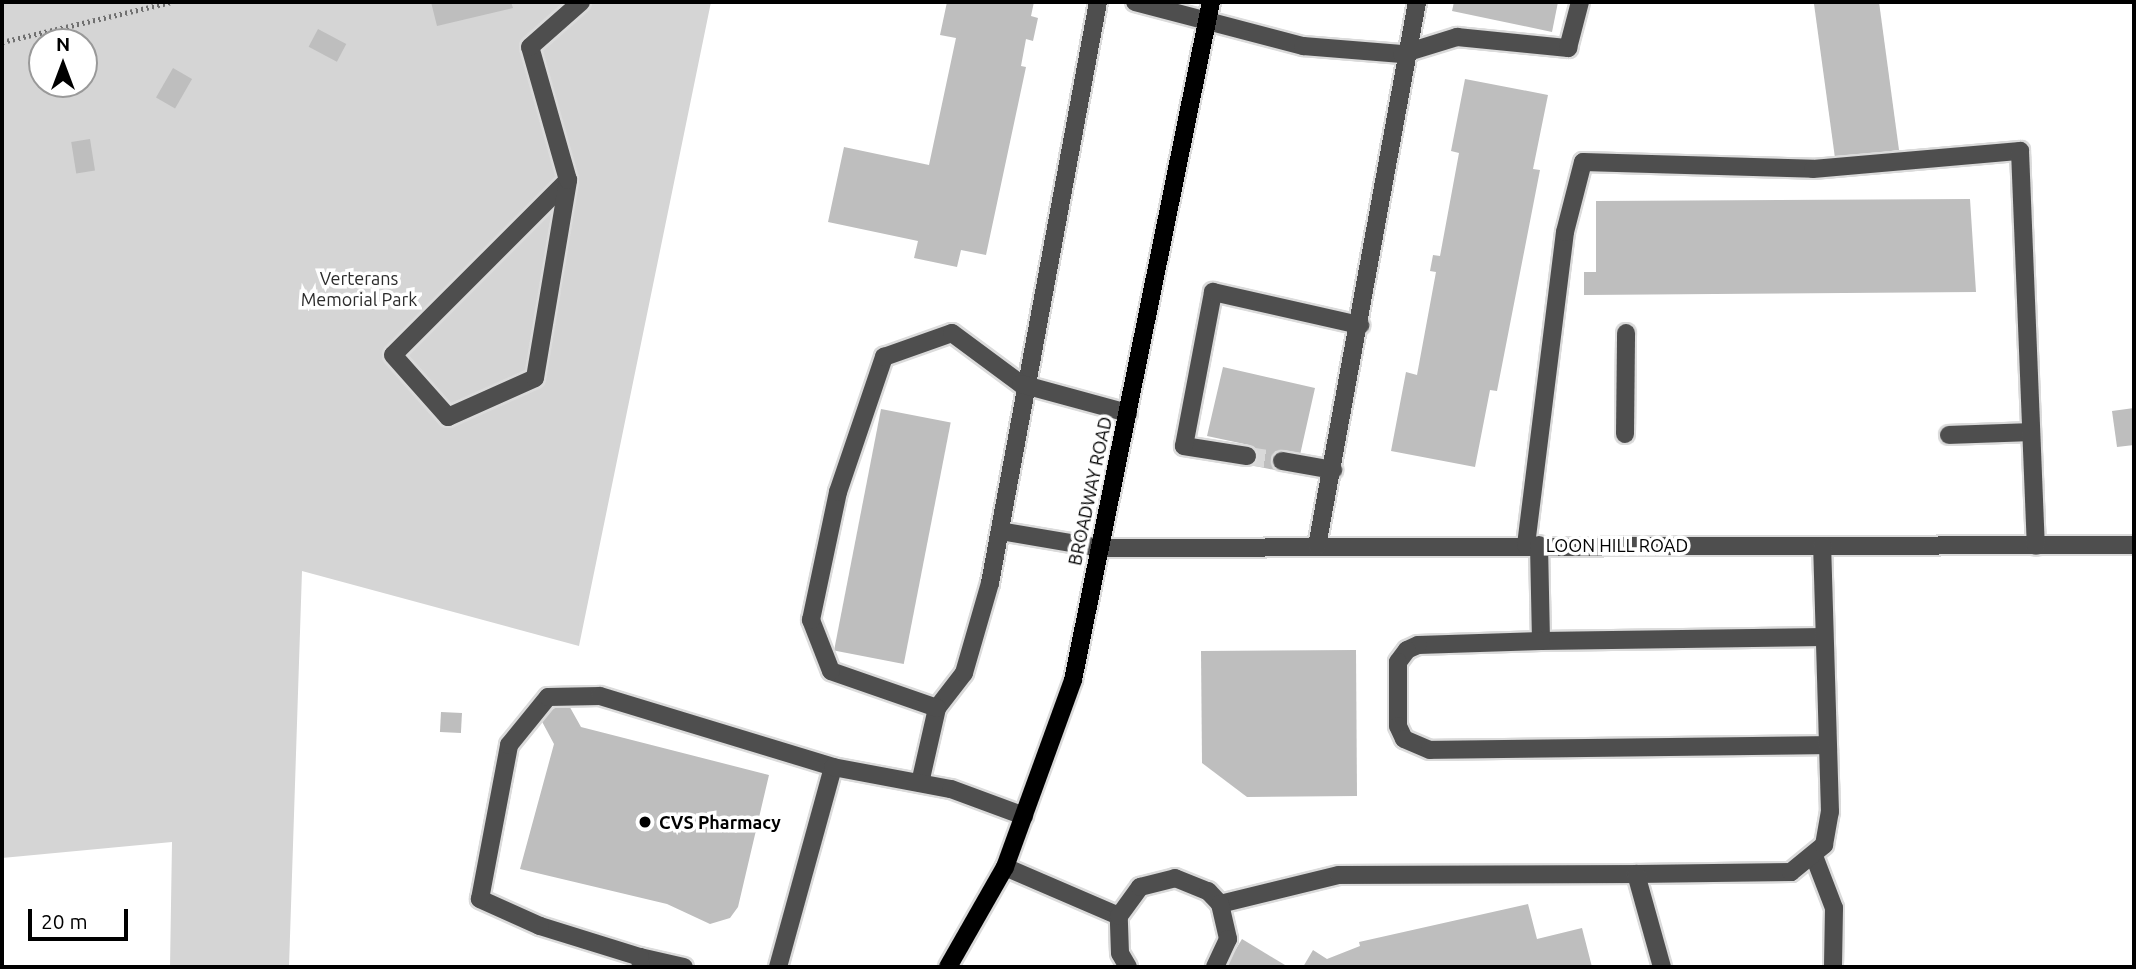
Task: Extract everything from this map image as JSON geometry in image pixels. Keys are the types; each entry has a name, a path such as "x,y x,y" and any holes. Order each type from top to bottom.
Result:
{"main road":[{"name":"BROADWAY ROAD","path":"947,967 1005,867 1073,680 1211,2"}],"street":[{"path":"568,180 393,355 448,417 535,377 568,180 530,47 581,2"},
{"path":"920,783 937,708 964,673 1000,531 1030,386 1098,2"},
{"path":"1135,2 1321,49 1411,51 1457,37 1568,48 1580,2"},
{"path":"1317,546 1411,51 1417,2"},
{"path":"1541,641 1533,545 1565,232 1583,162 1813,169 2020,151 2036,546"},
{"path":"1247,456 1184,446 1213,292 1360,325"},
{"path":"937,708 831,671 811,620 838,492 884,357 952,333 1030,386 1128,413"},
{"path":"1625,434 1626,333"},
{"path":"1948,435 2031,432"},
{"path":"1282,461 1333,470"},
{"name":"LOON HILL ROAD","path":"1000,531 1100,548 2134,545"},
{"path":"1220,905 1339,876 1791,872 1815,856 1824,845 1830,812 1822,546"},
{"path":"1824,637 1541,641 1407,650 1398,662 1398,726 1404,739 1430,750 1826,745"},
{"path":"684,967 640,962 540,926 480,899 509,745 548,697 600,696 834,767 920,783 1024,816"},
{"path":"778,967 834,767"},
{"path":"1815,856 1834,908 1833,967"},
{"path":"1005,867 1119,916"},
{"path":"1636,874 1662,967"},
{"path":"1128,967 1118,943 1119,916 1134,893 1157,879 1193,882 1220,905 1228,939 1215,967"}],"path":[{"path":"2,42 171,2"}],"green space":[{"name":"Verterans Memorial Park","path":"2,2 711,2 579,646 302,571 289,967 170,967 172,842 2,858"}],"building":[{"path":"431,2 511,2 513,8 437,26"},
{"path":"947,2 1034,2 1031,16 1038,18 1033,41 1026,39 1021,66 1026,67 986,255 961,250 957,267 914,258 918,241 828,222 844,147 929,165 956,38 940,35"},
{"path":"1454,2 1558,2 1552,32 1452,11"},
{"path":"1879,2 1899,150 1835,158 1814,4"},
{"path":"318,29 346,44 337,62 309,47"},
{"path":"173,68 192,79 175,108 156,97"},
{"path":"1465,79 1548,95 1533,169 1540,170 1497,391 1490,390 1475,467 1391,451 1406,372 1417,375 1436,272 1430,271 1433,255 1440,256 1459,153 1451,151"},
{"path":"90,139 95,171 76,174 71,142"},
{"path":"1970,199 1976,292 1584,295 1584,272 1596,272 1596,201"},
{"path":"1223,367 1315,388 1300,455 1284,451 1280,471 1245,464 1249,445 1207,436"},
{"path":"2134,408 2134,445 2117,447 2112,411"},
{"path":"881,409 951,423 904,664 834,650"},
{"path":"1356,650 1357,796 1247,797 1202,763 1201,651"},
{"name":"CVS Pharmacy","path":"567,702 581,727 769,775 738,907 730,918 710,924 667,904 520,869 554,744 539,716"},
{"path":"441,712 462,713 461,733 440,732"},
{"path":"1528,904 1537,939 1582,928 1592,967 1303,967 1313,950 1327,959 1360,946 1359,942"},
{"path":"1242,939 1285,965 1284,967 1225,967"}],"tunnel":[{"path":"1247,456 1282,461"}],"place":[{"name":"CVS Pharmacy","path":"645,822"}]}
